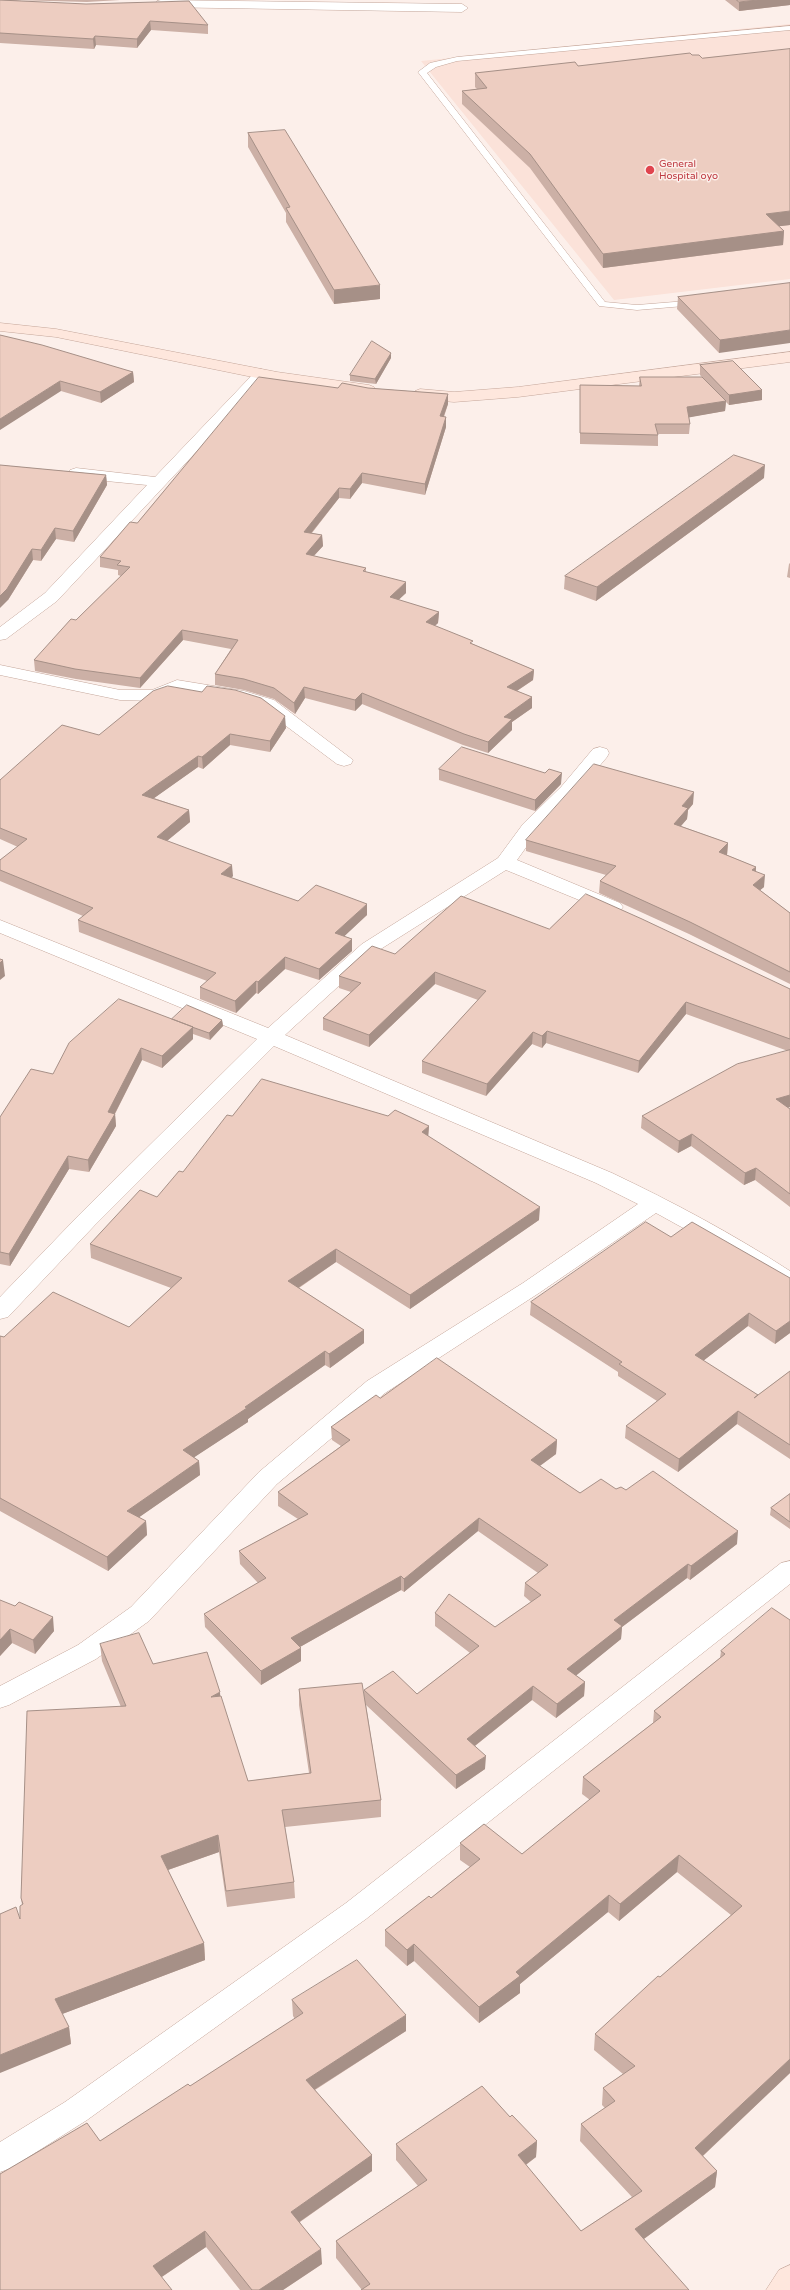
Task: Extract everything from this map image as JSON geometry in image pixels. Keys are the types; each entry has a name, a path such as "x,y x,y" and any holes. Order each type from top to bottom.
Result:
{"street":[{"path":"146,4 462,8"},
{"path":"0,327 56,333 261,374 384,391"},
{"path":"407,393 454,397 518,392 790,357"},
{"path":"0,636 51,597 161,482 261,374"},
{"path":"61,472 161,482"},
{"path":"0,670 120,695 155,696 177,685 238,695 268,704 344,760"},
{"path":"0,1311 87,1220 272,1037 369,948 505,862 530,828 568,791 600,753"},
{"path":"505,862 628,914"},
{"path":"0,926 272,1037 604,1178 655,1203 745,1252 790,1282"},
{"path":"0,1698 87,1652 140,1614 268,1478 376,1387 531,1288 655,1203"},
{"path":"0,2158 76,2112 356,1911 790,1570"},
{"path":"782,2290 790,2280"}],"lane":[{"path":"706,300 638,308 618,308 602,304 422,72 433,65 457,59 790,28"}],"shaded area":[{"name":"General Hospital oyo","path":"790,24 790,279 614,300 421,61"}],"building":[{"path":"0,0 86,4 189,1 208,25 150,21 137,39 95,36 93,39 0,33"},
{"path":"737,0 758,0 739,2"},
{"name":"General Hospital oyo","path":"790,49 790,211 766,214 784,231 603,254 530,154 462,91 487,88 475,73 575,62 578,66 690,53 692,55 699,55 702,58"},
{"path":"285,130 380,285 334,290 286,208 290,207 248,133"},
{"path":"790,283 790,330 720,340 678,297"},
{"path":"0,335 42,345 133,372 100,392 60,381 0,419"},
{"path":"372,341 391,353 375,379 350,375"},
{"path":"733,361 762,390 729,395 700,365"},
{"path":"259,377 338,388 342,383 368,388 448,394 440,416 446,417 425,484 362,473 350,489 339,488 304,532 322,535 306,554 366,568 363,571 406,582 390,597 439,612 426,622 473,641 470,643 534,670 507,687 532,697 504,717 512,719 488,742 464,734 362,693 355,700 304,687 294,703 274,688 244,679 215,674 238,640 182,630 140,678 75,669 34,660 71,619 76,620 130,567 117,565 121,561 100,557 130,522 137,523"},
{"path":"640,377 702,377 726,401 687,407 690,424 655,424 658,435 580,433 580,385 641,386"},
{"path":"734,455 765,465 597,587 565,576"},
{"path":"0,465 106,475 73,531 55,528 41,550 32,549 7,589 0,596"},
{"path":"168,686 202,692 207,686 235,690 261,698 285,716 270,741 230,734 202,757 198,756 142,795 189,810 157,837 232,865 221,874 298,901 316,885 367,904 335,933 352,939 319,969 285,957 235,1001 200,987 216,973 78,920 93,908 0,870 0,860 27,839 0,828 0,780 62,725 99,735 153,691"},
{"path":"462,747 545,773 549,769 562,773 535,800 439,769"},
{"path":"594,764 694,792 682,806 688,808 674,824 728,843 719,852 756,867 752,870 765,875 753,885 790,913 790,972 690,922 600,881 616,866 526,840"},
{"path":"586,894 790,989 790,1039 686,1002 639,1061 547,1031 542,1036 533,1032 487,1084 422,1061 486,991 435,972 369,1035 323,1018 361,983 339,976 372,946 395,954 461,896 549,929"},
{"path":"119,999 193,1027 162,1056 141,1048 108,1112 115,1114 88,1160 68,1156 9,1254 0,1252 0,1117 31,1069 53,1074 69,1043"},
{"path":"187,1005 222,1020 209,1033 172,1019"},
{"path":"790,1050 790,1095 776,1099 790,1109 790,1194 756,1168 745,1173 692,1134 679,1141 642,1116 737,1064"},
{"path":"262,1079 388,1116 395,1110 429,1126 422,1132 540,1207 410,1295 336,1249 288,1281 364,1330 329,1354 325,1351 245,1407 247,1408 183,1450 199,1461 127,1511 146,1521 107,1557 0,1498 0,1336 4,1337 53,1292 129,1327 182,1278 90,1244 140,1190 157,1197 179,1171 183,1172 227,1115 232,1116"},
{"path":"646,1222 671,1237 692,1222 790,1278 790,1321 776,1331 749,1313 695,1355 758,1395 790,1371 790,1445 738,1411 679,1459 626,1426 666,1394 619,1364 622,1362 531,1302"},
{"path":"437,1358 557,1440 531,1460 580,1493 601,1479 616,1489 621,1487 626,1490 653,1471 738,1531 691,1566 688,1564 614,1620 622,1626 567,1669 585,1682 557,1704 533,1686 467,1739 486,1756 456,1775 364,1690 393,1671 417,1694 479,1646 435,1613 449,1594 495,1627 541,1595 525,1583 548,1565 479,1518 404,1579 401,1576 291,1638 301,1648 261,1671 204,1614 266,1578 239,1551 308,1514 278,1492 350,1440 331,1427 376,1395 380,1398"},
{"path":"790,1494 790,1522 771,1508"},
{"path":"0,1600 15,1606 19,1602 53,1617 33,1640 10,1629 0,1640"},
{"path":"772,1608 790,1620 790,2059 695,2148 717,2171 635,2229 689,2290 361,2290 370,2284 336,2241 427,2180 396,2144 482,2086 510,2117 512,2115 537,2141 518,2155 581,2231 642,2191 581,2124 615,2101 603,2088 635,2066 595,2034 658,1976 660,1977 742,1906 679,1855 620,1904 609,1895 516,1972 520,1976 479,2007 414,1944 407,1950 385,1930 429,1896 431,1898 480,1859 460,1843 484,1824 522,1854 600,1791 583,1777 661,1717 654,1711 725,1654 721,1651"},
{"path":"139,1633 153,1664 207,1652 220,1692 211,1697 221,1696 248,1781 311,1773 299,1689 362,1683 381,1800 282,1810 294,1882 226,1891 218,1835 161,1856 204,1943 55,1999 69,2027 0,2055 0,1914 16,1907 20,1919 20,1906 23,1904 21,1898 27,1711 126,1706 100,1644"},
{"path":"357,1960 406,2015 306,2080 372,2155 291,2212 321,2249 259,2290 252,2290 205,2231 153,2266 172,2290 0,2290 0,2174 87,2123 100,2141 188,2084 190,2086 303,2013 292,2000"}],"place":[{"name":"General Hospital oyo","path":"650,170"}]}
